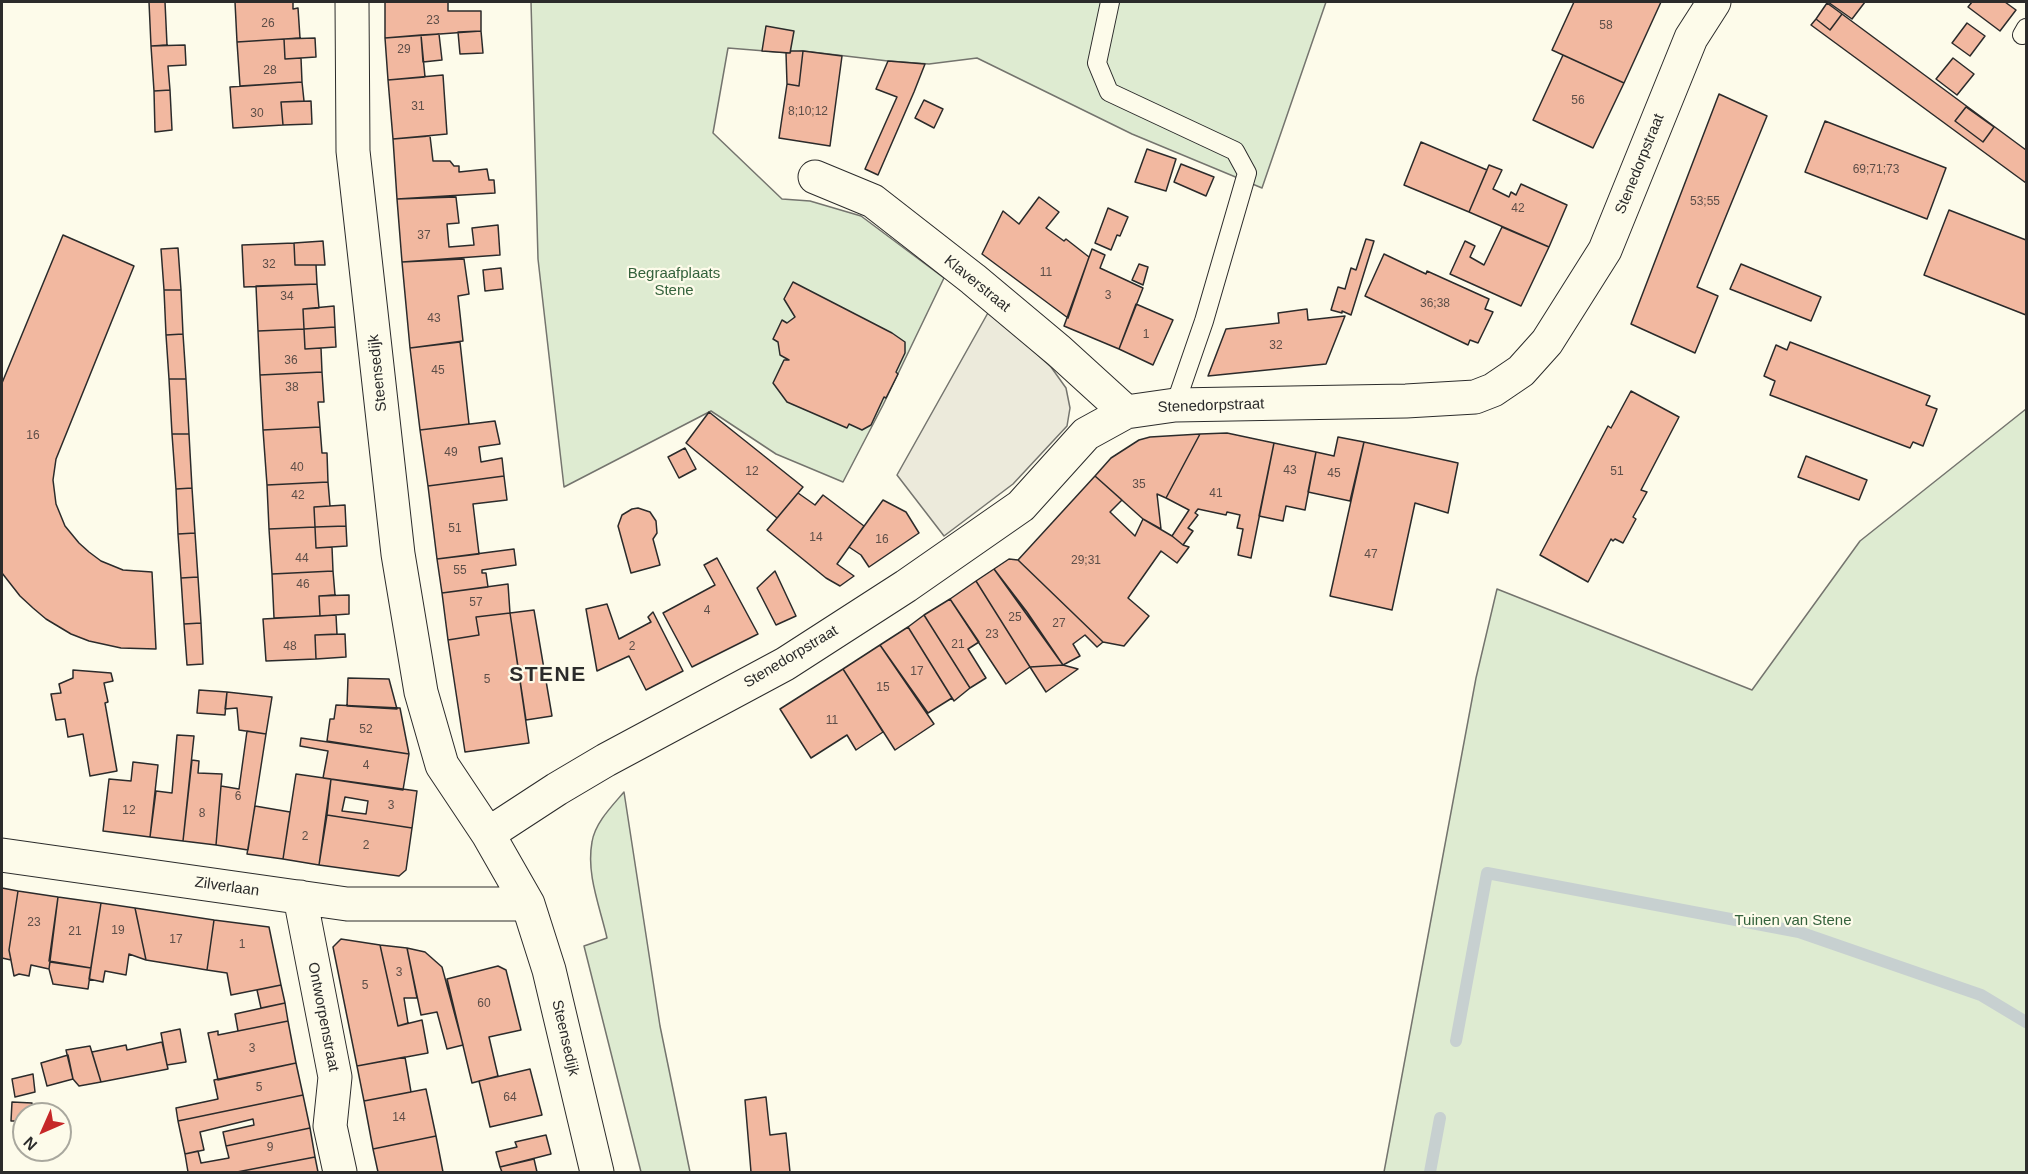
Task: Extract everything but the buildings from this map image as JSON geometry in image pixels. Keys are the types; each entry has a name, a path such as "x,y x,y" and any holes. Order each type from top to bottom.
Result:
{"street":[{"name":"Steensedijk","path":"352,2 353,151 398,555 421,692 442,765 488,834 528,904 549,970 597,1173"},
{"name":"Stenedorpstraat","path":"488,834 557,789 681,718 785,664 906,586 1021,506 1086,434 1126,412 1175,405 1406,402 1475,397 1493,390 1521,371 1547,342 1605,250 1691,38 1714,2"},
{"name":"Klaverstraat","path":"815,177 873,201 982,286 1126,412"},
{"name":"Zilverlaan","path":"2,855 347,904 528,904"},
{"name":"Ontworpenstraat","path":"300,897 335,1077 330,1126 340,1173"}],"lane":[{"path":"1110,2 1097,63 1109,92 1235,151 1247,173 1204,321 1175,405"}],"green space":[{"name":"Begraafplaats Stene","path":"531,2 1326,2 1262,188 1132,134 977,58 929,64 803,51 790,53 728,48 713,133 782,199 810,201 861,216 944,278 843,482 776,454 711,411 564,487 538,259"},
{"name":"Tuinen van Stene","path":"2026,409 2026,1172 1384,1172 1476,678 1497,589 1752,690 1860,541"},
{"path":"624,792 660,1026 690,1172 641,1172 584,946 607,938 592,878 592,842 600,822"}],"shaded area":[{"path":"989,311 1051,367 1066,388 1070,408 1067,426 1013,484 944,536 897,475"}],"waterway":[{"path":"1456,1041 1487,873 1799,932 1981,995 2026,1022"},
{"path":"1430,1172 1440,1118"}],"district":[{"name":"STENE","path":"548,675"}]}
